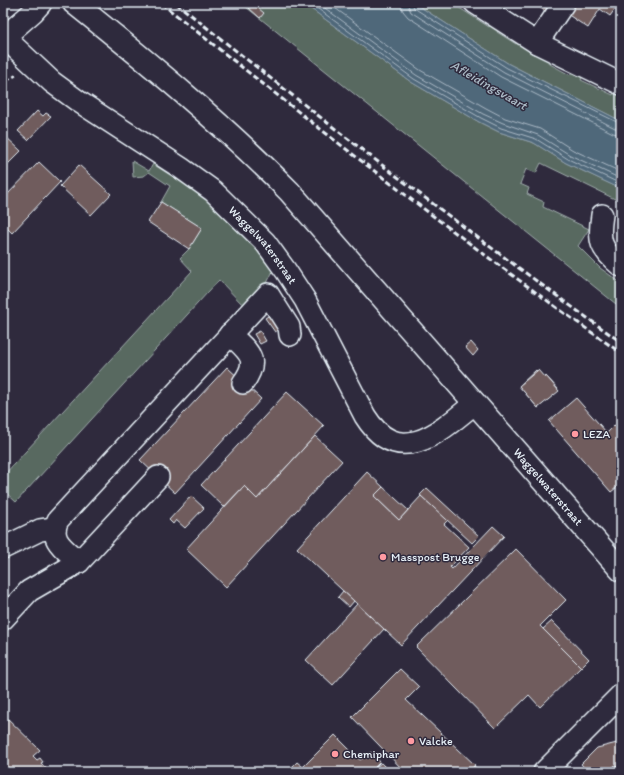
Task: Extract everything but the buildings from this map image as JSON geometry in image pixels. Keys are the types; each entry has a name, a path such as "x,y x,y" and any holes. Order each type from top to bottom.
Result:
{"main road":[{"name":"Waggelwaterstraat","path":"74,3 204,110 268,170 354,264 621,570"}],"street":[{"path":"4,38 34,12 41,3"},
{"path":"475,3 537,44 621,84"},
{"path":"537,44 564,3"},
{"name":"Waggelwaterstraat","path":"4,38 52,82 213,191 265,242 305,300 365,416 378,433 385,438 402,444 414,444 422,441 475,403"},
{"path":"602,215 600,231 602,247 610,257 621,266"},
{"path":"79,562 58,542 54,535 54,528 58,520 268,294 286,271"},
{"path":"268,294 289,327 290,335 317,325"},
{"path":"230,334 248,352 252,360 252,367 244,383"},
{"path":"3,619 29,592 79,562 158,477"},
{"path":"3,548 40,530 54,528"},
{"path":"544,772 619,702"}],"green space":[{"path":"241,3 303,3 411,82 479,122 499,132 534,143 566,163 621,189 621,202 541,163 536,173 526,169 520,184 529,188 527,194 544,202 543,207 589,229 578,246 600,268 621,283 621,308"},
{"path":"414,3 460,3 458,7 489,27 493,22 500,27 497,32 516,44 519,39 551,58 548,63 570,75 573,70 583,75 581,80 613,95 616,89 621,91 621,121 509,64"},
{"path":"132,161 149,171 153,164 208,200 223,213 253,245 273,271 266,285 245,307 219,280 16,502 3,490 3,476 192,271 180,258 189,249 202,228 161,202 170,186 149,172 144,176 133,177"}],"water":[{"name":"Afleidingsvaart","path":"303,3 414,3 509,64 621,121 621,189 566,163 534,143 499,132 479,122 411,82"}],"railway":[{"path":"161,3 446,226 621,353"},
{"path":"176,3 396,176 621,342"}],"place":[{"name":"LEZA","path":"575,434"},
{"name":"Masspost Brugge","path":"383,557"},
{"name":"Valcke","path":"411,741"},
{"name":"Chemiphar","path":"335,754"}]}
